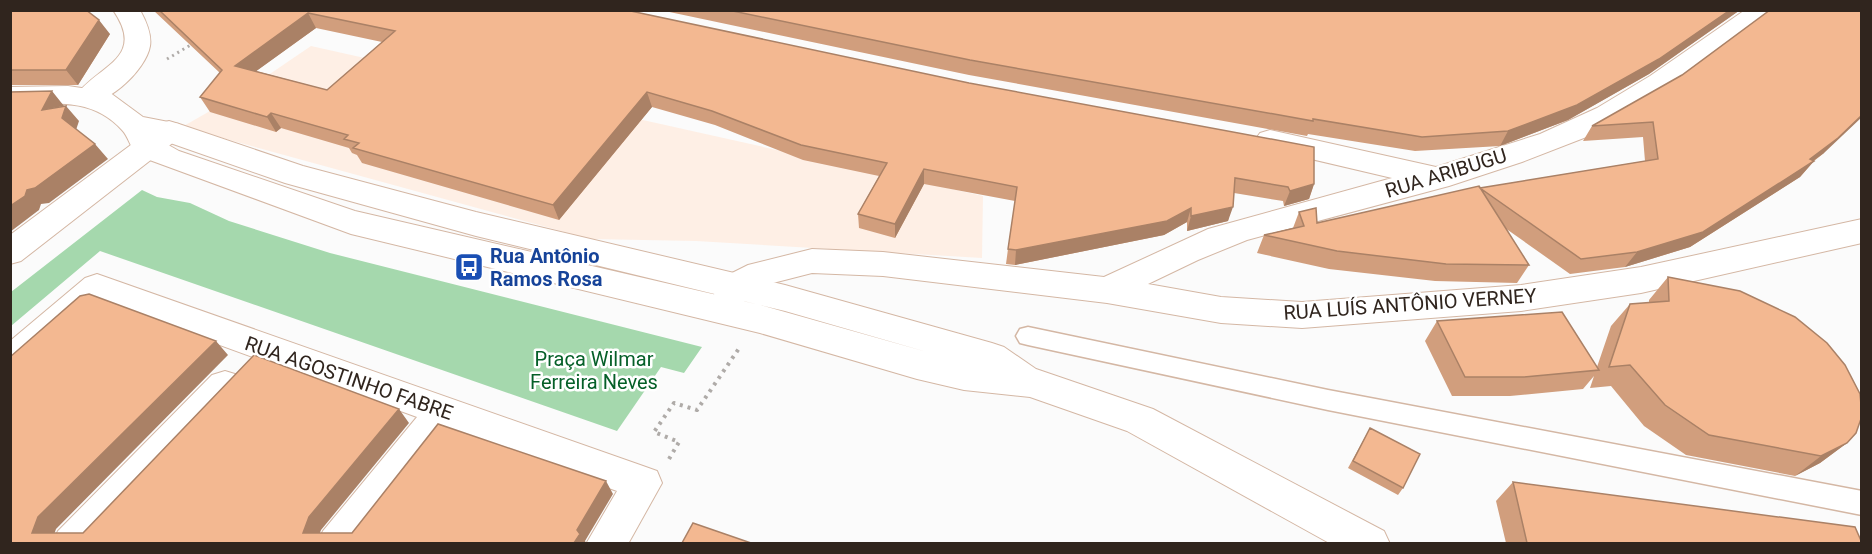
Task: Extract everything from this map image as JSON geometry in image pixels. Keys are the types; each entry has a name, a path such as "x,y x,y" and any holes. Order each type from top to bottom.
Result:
{"street":[{"path":"94,98 136,56 139,43 131,16 126,10"},
{"name":"RUA ARIBUGU","path":"1107,290 1188,250 1235,232 1438,178 1551,141 1614,111 1763,10"},
{"path":"10,96 94,98 150,135 277,198 351,222 956,345 992,357 1031,382"},
{"path":"10,252 150,135"},
{"path":"1245,135 1438,178"},
{"name":"RUA LUÍS ANTÔNIO VERNEY","path":"729,298 770,271 812,261 883,264 1107,290 1221,310 1302,315 1521,298 1641,280 1862,231"},
{"name":"RUA AGOSTINHO FABRE","path":"10,362 97,287 643,483"},
{"path":"729,298 760,319 926,366 973,376 1031,382 1140,420 1370,543"},
{"path":"72,543 262,348"},
{"path":"338,543 444,411"},
{"path":"606,543 643,483"}],"lane":[{"path":"1028,336 1328,400 1862,504"}],"path":[{"path":"159,64 199,40"},
{"path":"643,483 665,467 679,442 654,432 674,403 697,411 760,319"}],"shaded area":[{"path":"311,46 983,196 982,258 696,241 590,239 182,127 245,91"}],"green space":[{"name":"Praça Wilmar Ferreira Neves","path":"142,190 157,197 190,203 229,221 330,253 702,347 684,373 661,367 617,431 100,251 11,326 11,292"}],"building":[{"path":"10,10 86,10 99,20 66,70 10,70"},
{"path":"159,10 626,10 969,83 1314,147 1314,184 1290,191 1288,187 1235,178 1233,207 1191,216 1191,208 1167,221 1016,250 1008,249 1017,187 924,169 895,224 858,214 887,163 801,145 712,111 647,92 553,205 353,148 359,143 344,139 348,135 271,113 267,117 200,97 222,70","holes":["308,13 395,31 327,90 235,66"]},
{"path":"728,10 1730,10 1659,59 1577,105 1508,131 1422,137 1313,119 1313,121 970,60"},
{"path":"1770,10 1862,10 1862,115 1838,138 1810,159 1814,161 1703,232 1637,252 1581,259 1480,188 1658,159 1653,122 1592,126 1682,75"},
{"path":"52,91 42,110 66,106 62,118 95,144 35,188 27,190 25,196 10,206 10,92"},
{"path":"1479,186 1529,265 1446,264 1337,251 1264,235 1304,226 1299,212 1316,208 1317,223"},
{"path":"1668,277 1740,291 1795,317 1827,343 1845,365 1860,394 1862,416 1856,433 1847,443 1821,456 1709,435 1665,405 1630,365 1609,367 1630,304 1669,301"},
{"path":"89,294 216,341 38,517 32,533 83,533 254,355 399,409 309,517 303,533 352,533 438,424 606,481 577,530 580,534 574,543 10,543 10,357 80,296"},
{"path":"1562,312 1599,370 1524,377 1465,377 1437,321"},
{"path":"1370,428 1420,454 1403,488 1353,461"},
{"path":"1513,482 1855,527 1862,543 1527,543"},
{"path":"693,523 751,543 682,543"}],"place":[{"name":"Rua Antônio Ramos Rosa","path":"469,267"}]}
